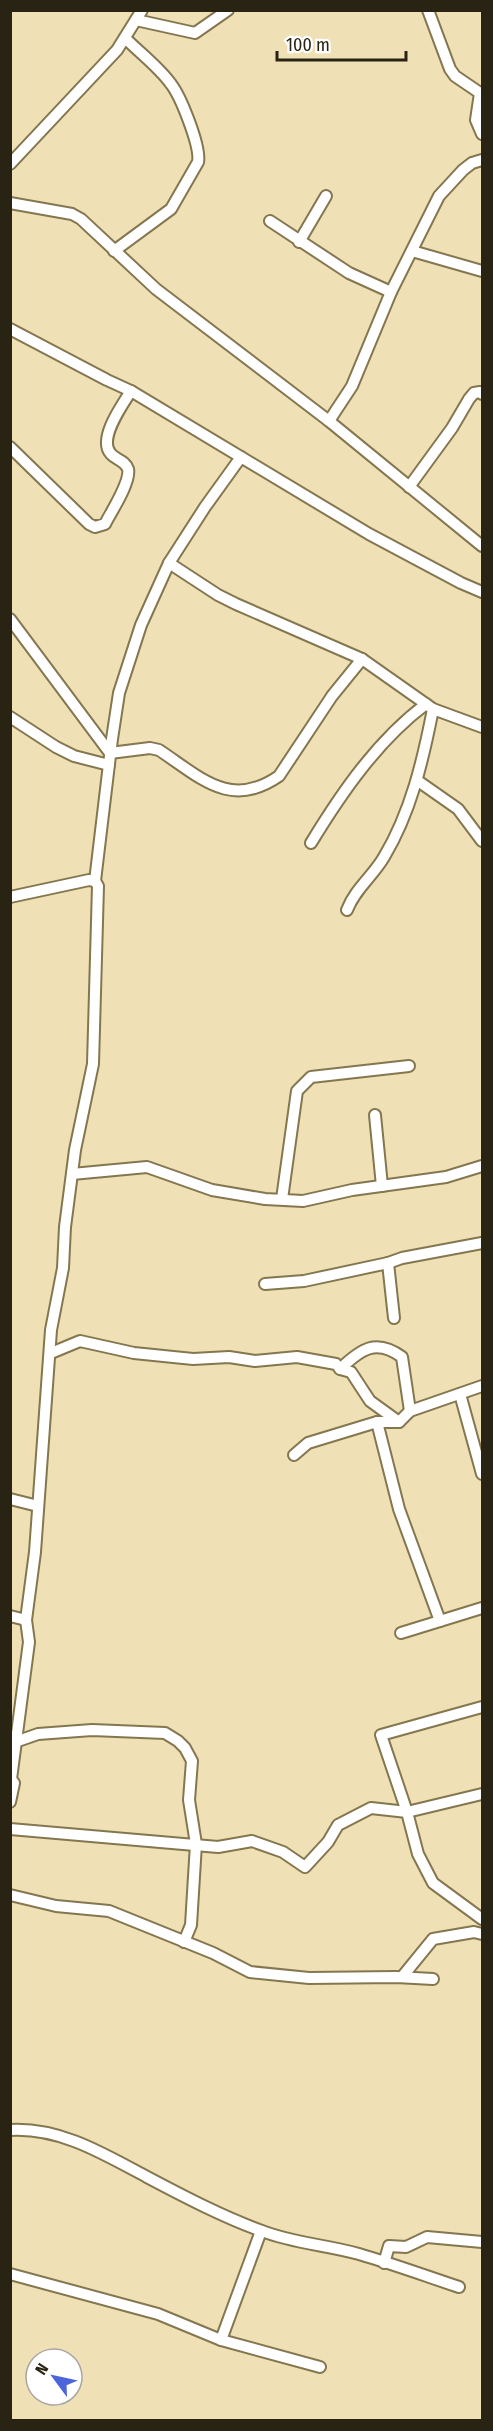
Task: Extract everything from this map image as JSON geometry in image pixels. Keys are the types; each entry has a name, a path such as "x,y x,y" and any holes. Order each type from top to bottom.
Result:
{"street":[{"path":"10,164 75,96 125,38 139,15 195,33 228,10"},
{"path":"428,10 450,69 455,76 480,93 476,120 483,134"},
{"path":"114,251 171,209 199,157 193,134 174,89 125,38"},
{"path":"329,422 352,386 391,292 440,196 463,170 472,163 483,160"},
{"path":"299,242 326,196"},
{"path":"10,203 72,214 81,219 156,289 329,422 483,546"},
{"path":"270,221 349,273 391,292"},
{"path":"412,251 483,270"},
{"path":"10,329 131,391 369,534 461,583 483,592"},
{"path":"10,447 89,524 95,527 105,524 128,480 128,470 124,463 111,454 106,441 113,420 131,391"},
{"path":"410,487 452,428 469,399 474,393 483,394"},
{"path":"10,1802 29,1641 27,1620 35,1552 51,1330 63,1268 65,1227 72,1174 93,1064 98,886 95,881 119,693 141,625 169,563 241,457"},
{"path":"169,563 236,604 320,643 362,659 429,707 483,727"},
{"path":"10,619 110,753"},
{"path":"110,753 150,748 159,750 205,781 237,792 266,785 279,777 332,696 362,659"},
{"path":"347,910 352,898 383,859 418,781 429,707"},
{"path":"311,843 344,791 398,725 429,707"},
{"path":"10,717 74,756 109,765"},
{"path":"418,781 458,809 483,841"},
{"path":"10,897 88,880 95,881"},
{"path":"282,1199 297,1091 311,1077 409,1066"},
{"path":"375,1115 382,1186"},
{"path":"72,1174 147,1167 212,1190 265,1199 314,1200 352,1190 446,1177 483,1166"},
{"path":"266,1284 304,1281 402,1258 483,1243"},
{"path":"388,1263 394,1318"},
{"path":"51,1353 80,1341 134,1353 193,1359 229,1357 255,1361 297,1357 336,1364 340,1369 351,1372 370,1401 399,1422"},
{"path":"340,1369 357,1353 371,1348 388,1347 402,1357 410,1411"},
{"path":"294,1455 308,1443 377,1422 399,1422 410,1411 483,1386"},
{"path":"460,1394 483,1474"},
{"path":"377,1422 399,1509 440,1621"},
{"path":"10,1499 38,1506"},
{"path":"401,1633 483,1608"},
{"path":"10,1616 27,1620"},
{"path":"483,1707 381,1735 407,1812 418,1854 433,1883 483,1919"},
{"path":"18,1741 38,1734 92,1730 165,1733 178,1741 189,1754 192,1761 189,1800 196,1844 191,1925 184,1942"},
{"path":"10,1829 218,1847 252,1841 283,1852 305,1867 328,1842 338,1825 371,1808 407,1812 483,1794"},
{"path":"10,1895 66,1908 109,1911 213,1953 250,1972 309,1977 433,1979"},
{"path":"402,1977 433,1939 474,1932 483,1934"},
{"path":"10,2130 23,2129 56,2135 81,2144 261,2231 298,2242 359,2254 459,2287"},
{"path":"221,2340 261,2231"},
{"path":"384,2263 389,2246 406,2247 427,2237 483,2242"},
{"path":"10,2274 158,2314 221,2340 320,2367"}]}
